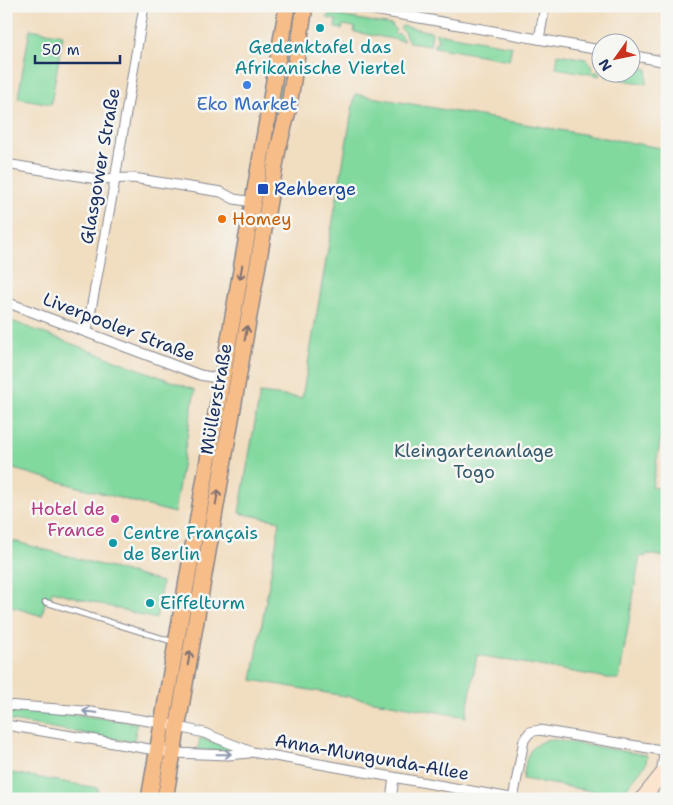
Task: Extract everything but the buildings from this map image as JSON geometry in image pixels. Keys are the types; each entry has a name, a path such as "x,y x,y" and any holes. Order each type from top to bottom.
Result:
{"main road":[{"name":"Müllerstraße","path":"149,799 287,6"},
{"name":"Müllerstraße","path":"165,799 278,149 288,111 305,6"}],"street":[{"name":"Glasgower Straße","path":"87,332 144,6"},
{"path":"352,6 590,48"},
{"path":"538,39 545,6"},
{"path":"640,57 667,62"},
{"path":"6,164 97,179 133,178 222,192 234,198 253,202"},
{"name":"Liverpooler Straße","path":"6,302 200,375 222,380"},
{"name":"Anna-Mungunda-Allee","path":"6,705 84,711 162,723 204,733 252,752 515,799"},
{"name":"Anna-Mungunda-Allee","path":"6,724 173,753 228,755 252,752"},
{"path":"515,799 524,740 530,732 539,730 665,751"},
{"path":"642,799 664,771 667,738"},
{"path":"391,799 394,778"}],"lane":[{"path":"45,602 175,642"}],"green space":[{"path":"328,14 392,25 396,31 394,33 396,35 399,33 404,41 354,32 355,27 343,25 342,29 335,28 336,20 327,18"},
{"path":"402,26 432,32 430,45 409,42 400,28"},
{"path":"30,29 63,35 51,104 18,98"},
{"path":"436,33 512,46 509,60 434,47 438,37"},
{"path":"558,54 586,59 590,64 590,74 556,68"},
{"path":"640,68 648,69 646,84 635,82 640,82"},
{"path":"279,85 287,86 267,182 262,181"},
{"name":"Kleingartenanlage Togo","path":"355,94 667,149 667,403 652,487 660,488 660,495 667,496 667,557 646,554 645,557 640,556 619,680 477,655 466,717 252,680 280,521 239,513 260,393 302,398"},
{"path":"6,319 195,390 174,513 6,467"},
{"path":"6,539 162,582 156,619 52,591 49,603 45,602 42,616 6,605"},
{"path":"6,709 79,715 137,723 134,742 6,720"},
{"path":"200,738 236,748 235,751 198,750"},
{"path":"549,739 647,755 646,764 620,796 523,779 528,754 531,749"},
{"path":"6,772 98,788 96,799 6,798"}],"place":[{"name":"Gedenktafel das Afrikanische Viertel","path":"320,28"},
{"name":"Eko Market","path":"247,85"},
{"name":"Rehberge","path":"263,189"},
{"name":"Homey","path":"222,219"},
{"name":"Hotel de France","path":"115,519"},
{"name":"Centre Français de Berlin","path":"113,543"},
{"name":"Eiffelturm","path":"150,603"}]}
